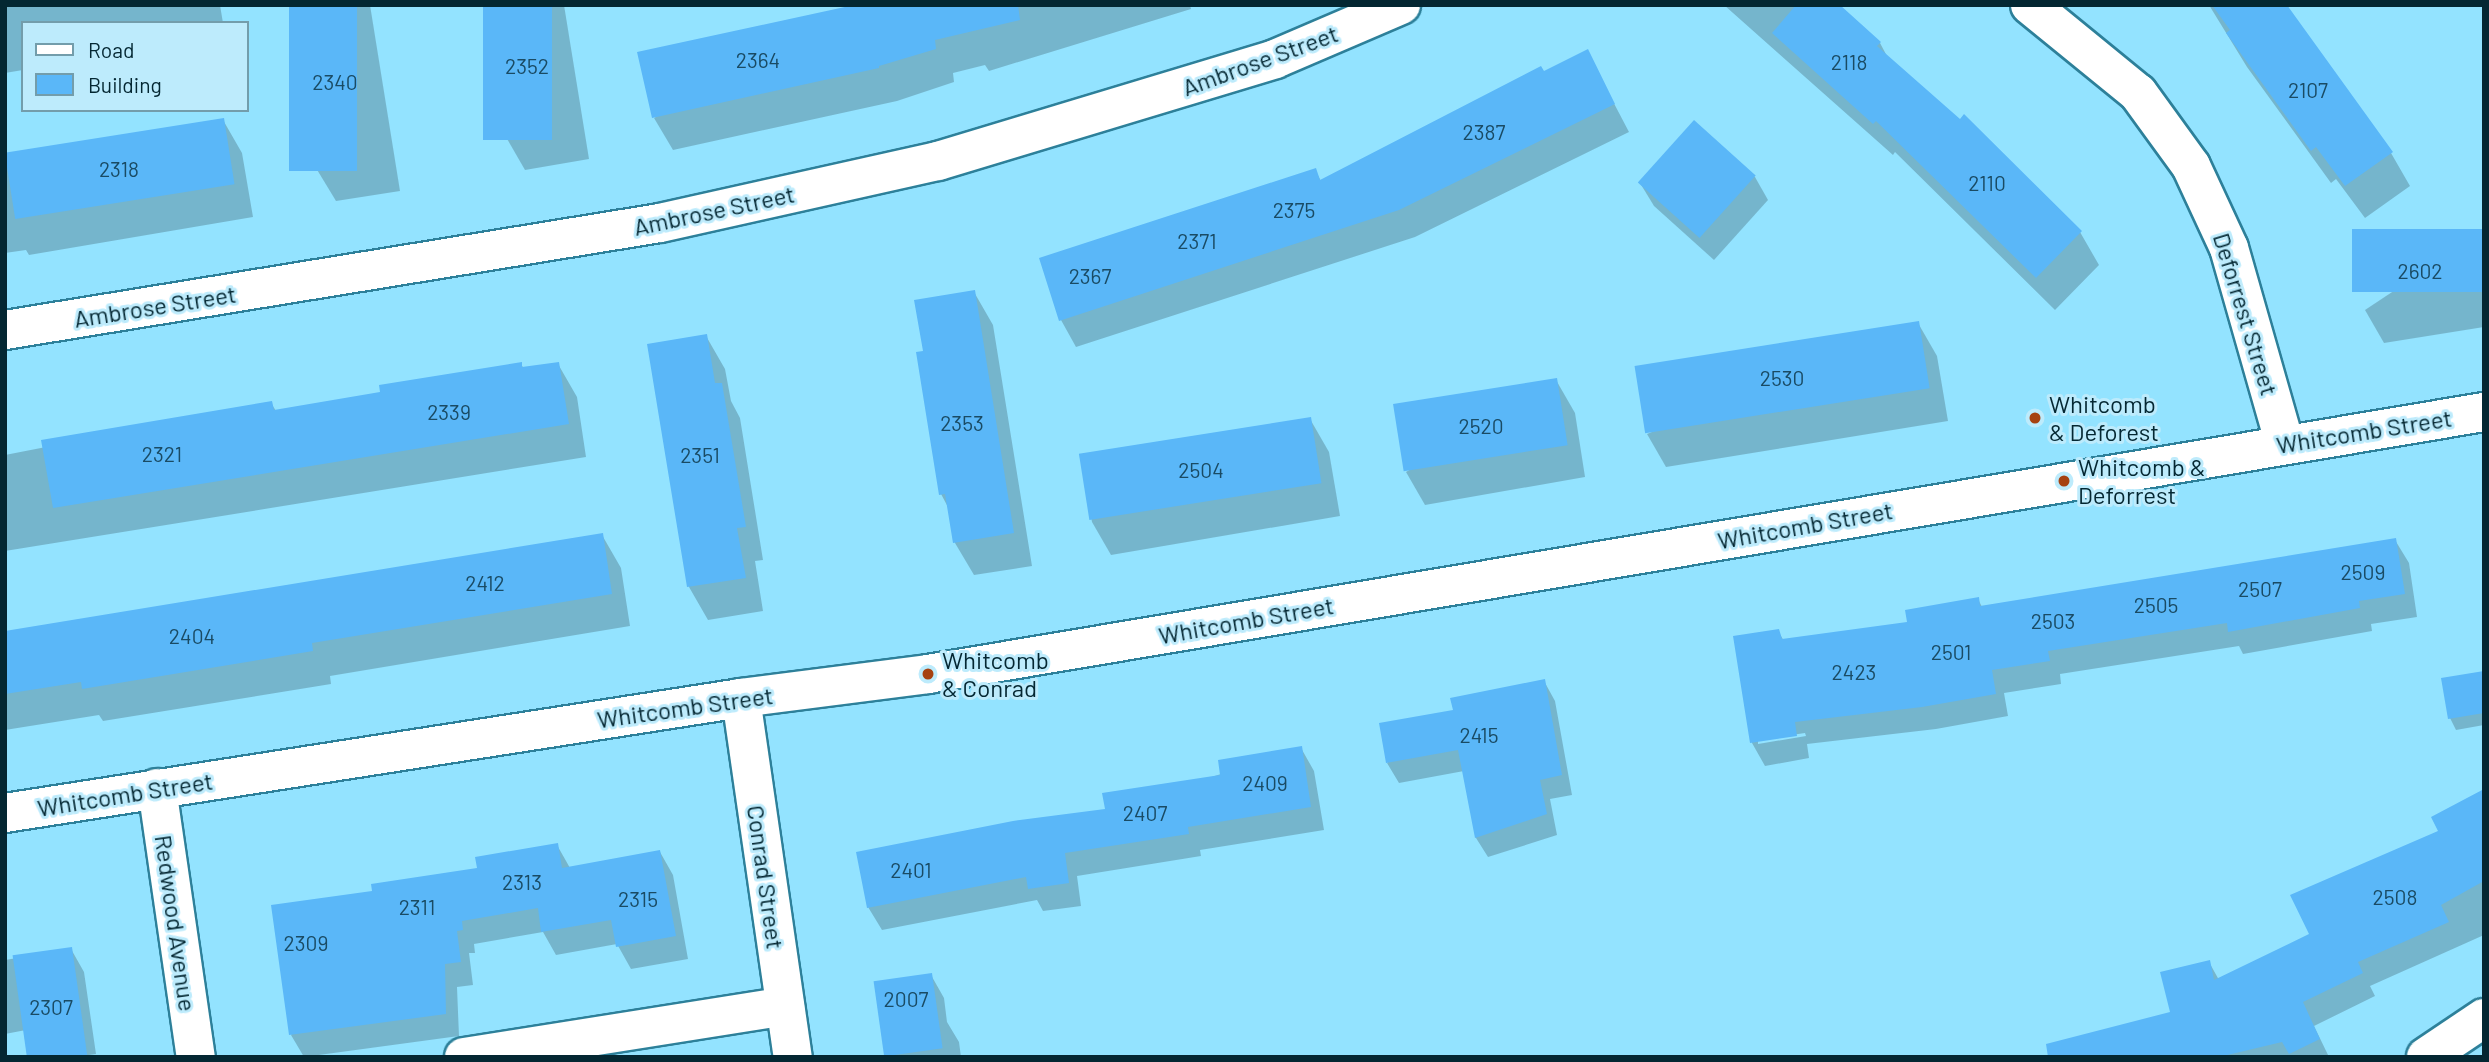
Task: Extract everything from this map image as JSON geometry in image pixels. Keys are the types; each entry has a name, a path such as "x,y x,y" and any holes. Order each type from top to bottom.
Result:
{"street":[{"name":"Ambrose Street","path":"5,330 660,223 938,161 1275,59 1401,5"},
{"name":"Deforrest Street","path":"2030,5 2138,93 2191,166 2229,248 2285,444"},
{"name":"Whitcomb Street","path":"5,813 741,698 928,674 2484,412"},
{"name":"Conrad Street","path":"741,698 793,1057"},
{"name":"Redwood Avenue","path":"157,788 196,1057"},
{"path":"486,1055 785,1006"},
{"path":"2426,1057 2484,1018"},
{"path":"2468,1057 2484,1024"}],"building":[{"path":"289,5 357,5 357,171 289,171"},
{"path":"483,5 552,5 552,140 483,140"},
{"path":"854,5 1018,5 1020,20 935,40 936,49 879,68 652,118 637,52"},
{"path":"1796,5 1840,5 1881,42 1877,46 1960,119 1964,114 2082,231 2036,278 1876,121 1873,124 1772,33"},
{"path":"2212,5 2287,5 2393,152 2345,186 2316,147 2311,151 2226,33 2230,30"},
{"path":"1588,49 1615,104 1399,210 1059,321 1039,258 1316,168 1320,180 1541,66 1544,71"},
{"path":"224,118 234,184 15,219 5,153"},
{"path":"1694,120 1756,176 1699,238 1638,182"},
{"path":"2352,229 2484,229 2484,292 2352,292"},
{"path":"975,290 1014,533 953,543 945,494 939,495 916,352 923,351 914,300"},
{"path":"1919,321 1930,388 1645,433 1635,366"},
{"path":"707,334 715,383 722,383 746,527 737,528 746,578 687,587 647,344"},
{"path":"522,362 522,367 559,362 569,424 53,508 41,440 272,401 274,410 380,392 379,385"},
{"path":"1557,378 1568,445 1404,471 1393,404"},
{"path":"1311,417 1321,483 1089,520 1079,454"},
{"path":"603,533 612,594 312,643 313,651 82,689 81,682 5,694 5,631"},
{"path":"2396,538 2405,594 2359,601 2360,608 2228,632 2227,623 2048,651 2050,661 1992,670 1996,694 1922,707 1795,722 1797,736 1750,743 1733,636 1779,629 1782,639 1907,622 1905,610 1979,597 1980,606"},
{"path":"2484,671 2484,713 2448,719 2441,678"},
{"path":"1545,679 1562,775 1540,780 1547,814 1475,838 1458,750 1386,763 1379,723 1453,710 1450,698"},
{"path":"1302,746 1311,807 1188,827 1189,834 1065,853 1069,883 1028,889 1026,877 867,908 856,852 1013,821 1105,809 1102,793 1220,775 1218,760"},
{"path":"2484,789 2484,881 2441,905 2449,922 2358,962 2363,973 2303,1002 2320,1039 2289,1054 2282,1042 2219,1057 2048,1057 2046,1044 2170,1012 2160,972 2210,960 2214,980 2309,934 2290,895 2438,831 2431,817"},
{"path":"558,843 562,868 660,850 676,936 616,947 611,920 541,932 538,908 462,921 463,930 457,931 461,962 445,964 446,1014 289,1035 271,905 372,891 371,884 477,868 475,857"},
{"path":"72,947 87,1057 27,1057 13,955"},
{"path":"932,973 943,1048 884,1056 874,981"}],"place":[{"name":"Whitcomb & Deforest","path":"2035,418"},
{"name":"Whitcomb & Deforrest","path":"2064,481"},
{"name":"Whitcomb & Conrad","path":"928,674"}]}
